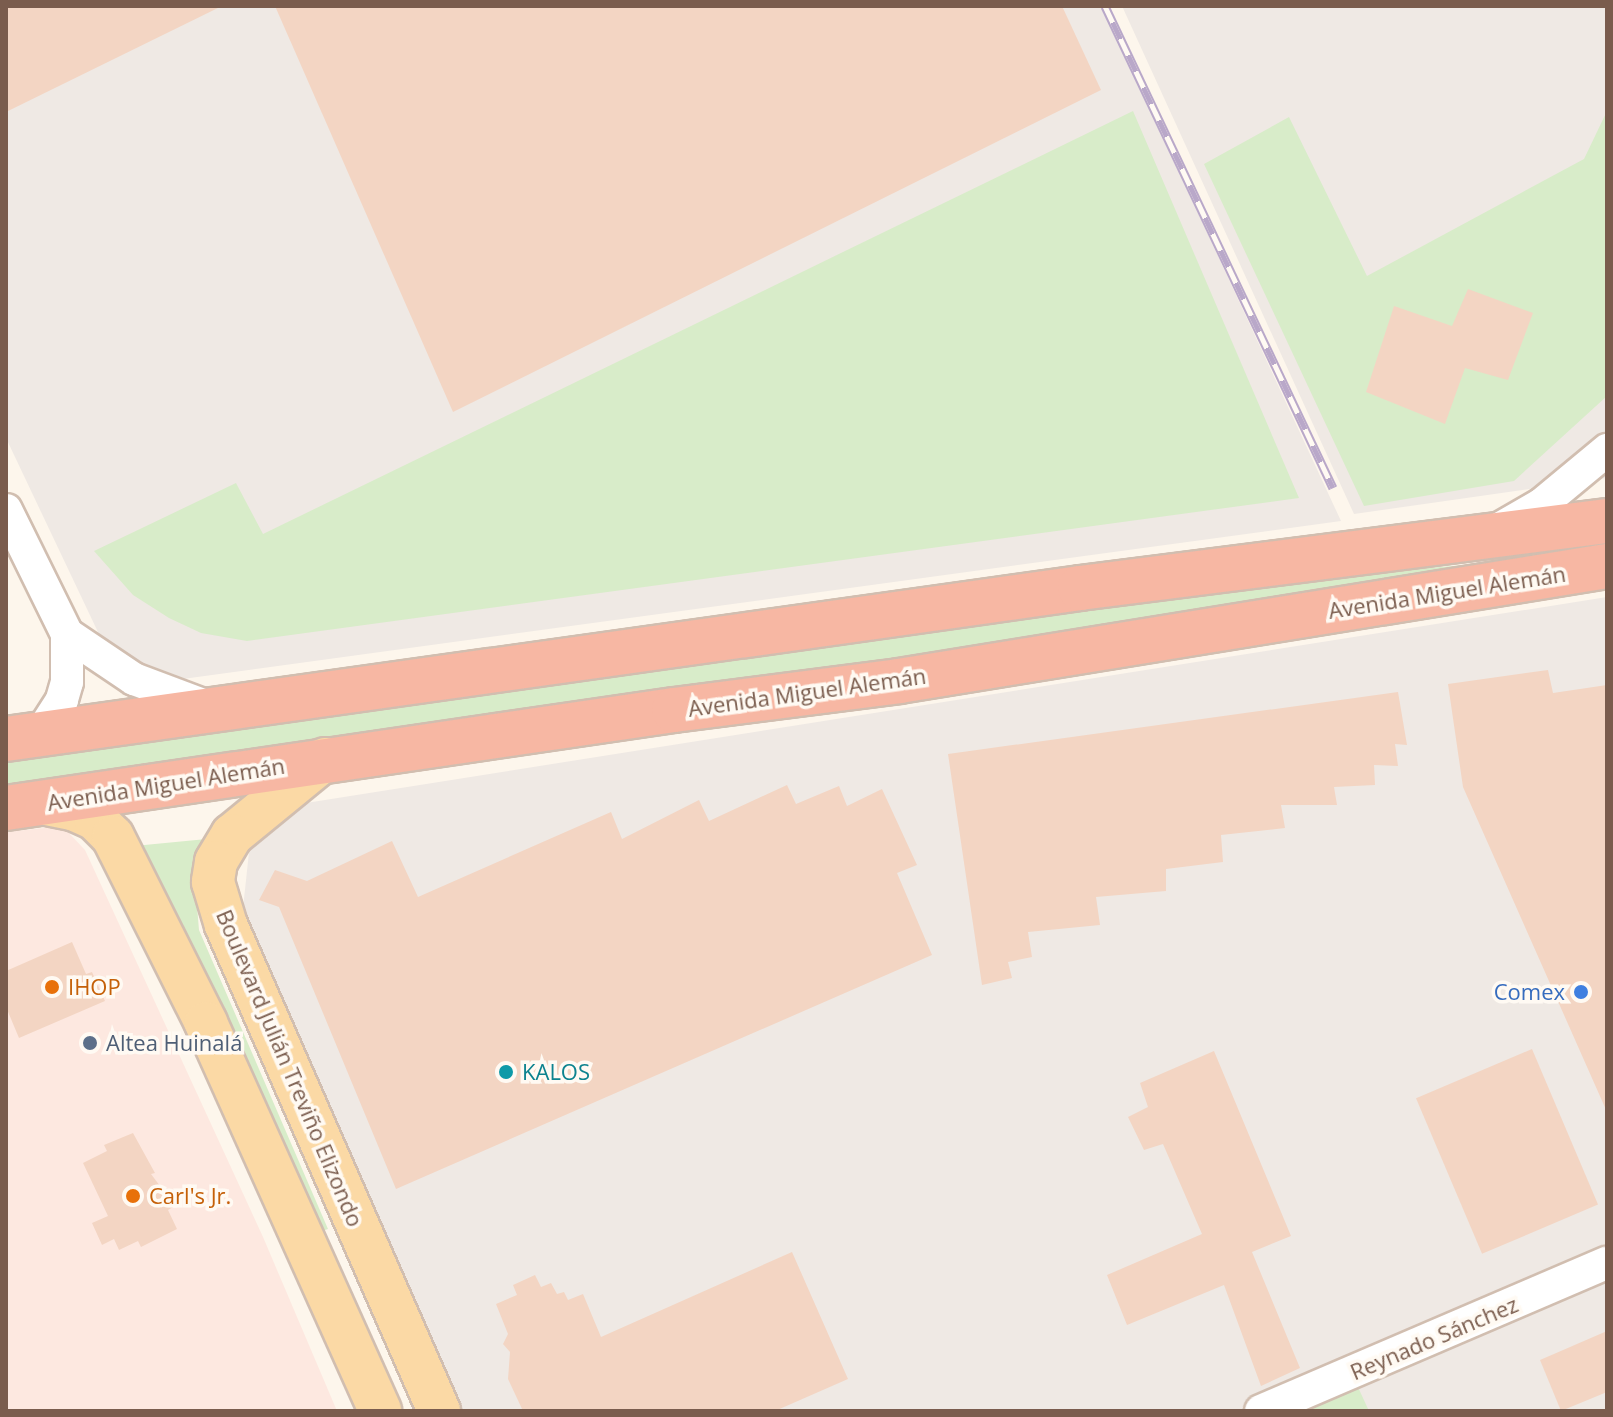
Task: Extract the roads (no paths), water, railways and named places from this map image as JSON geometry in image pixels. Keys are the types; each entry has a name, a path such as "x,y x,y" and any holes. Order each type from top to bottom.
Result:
{"highway":[{"name":"Avenida Miguel Alemán","path":"22,737 1080,588 1607,521"},
{"name":"Avenida Miguel Alemán","path":"23,805 325,759 899,681 1607,566"}],"main road":[{"name":"Boulevard Julián Treviño Elizondo","path":"325,759 232,835 216,862 213,882 226,925 439,1411"},
{"path":"23,805 73,809 95,819 113,837 206,1023 380,1411"},
{"path":"206,1023 237,1061 428,1411"}],"street":[{"path":"1482,539 1542,504 1607,450"},
{"path":"6,510 67,634 67,682 62,700 22,737"},
{"path":"67,634 134,679 217,710"},
{"name":"Reynado Sánchez","path":"1261,1411 1607,1263"}],"railway":[{"path":"1105,6 1333,488"}],"place":[{"name":"IHOP","path":"52,987"},
{"name":"Comex","path":"1581,992"},
{"name":"Altea Huinalá","path":"90,1043"},
{"name":"KALOS","path":"506,1072"},
{"name":"Carl's Jr.","path":"133,1196"}]}
